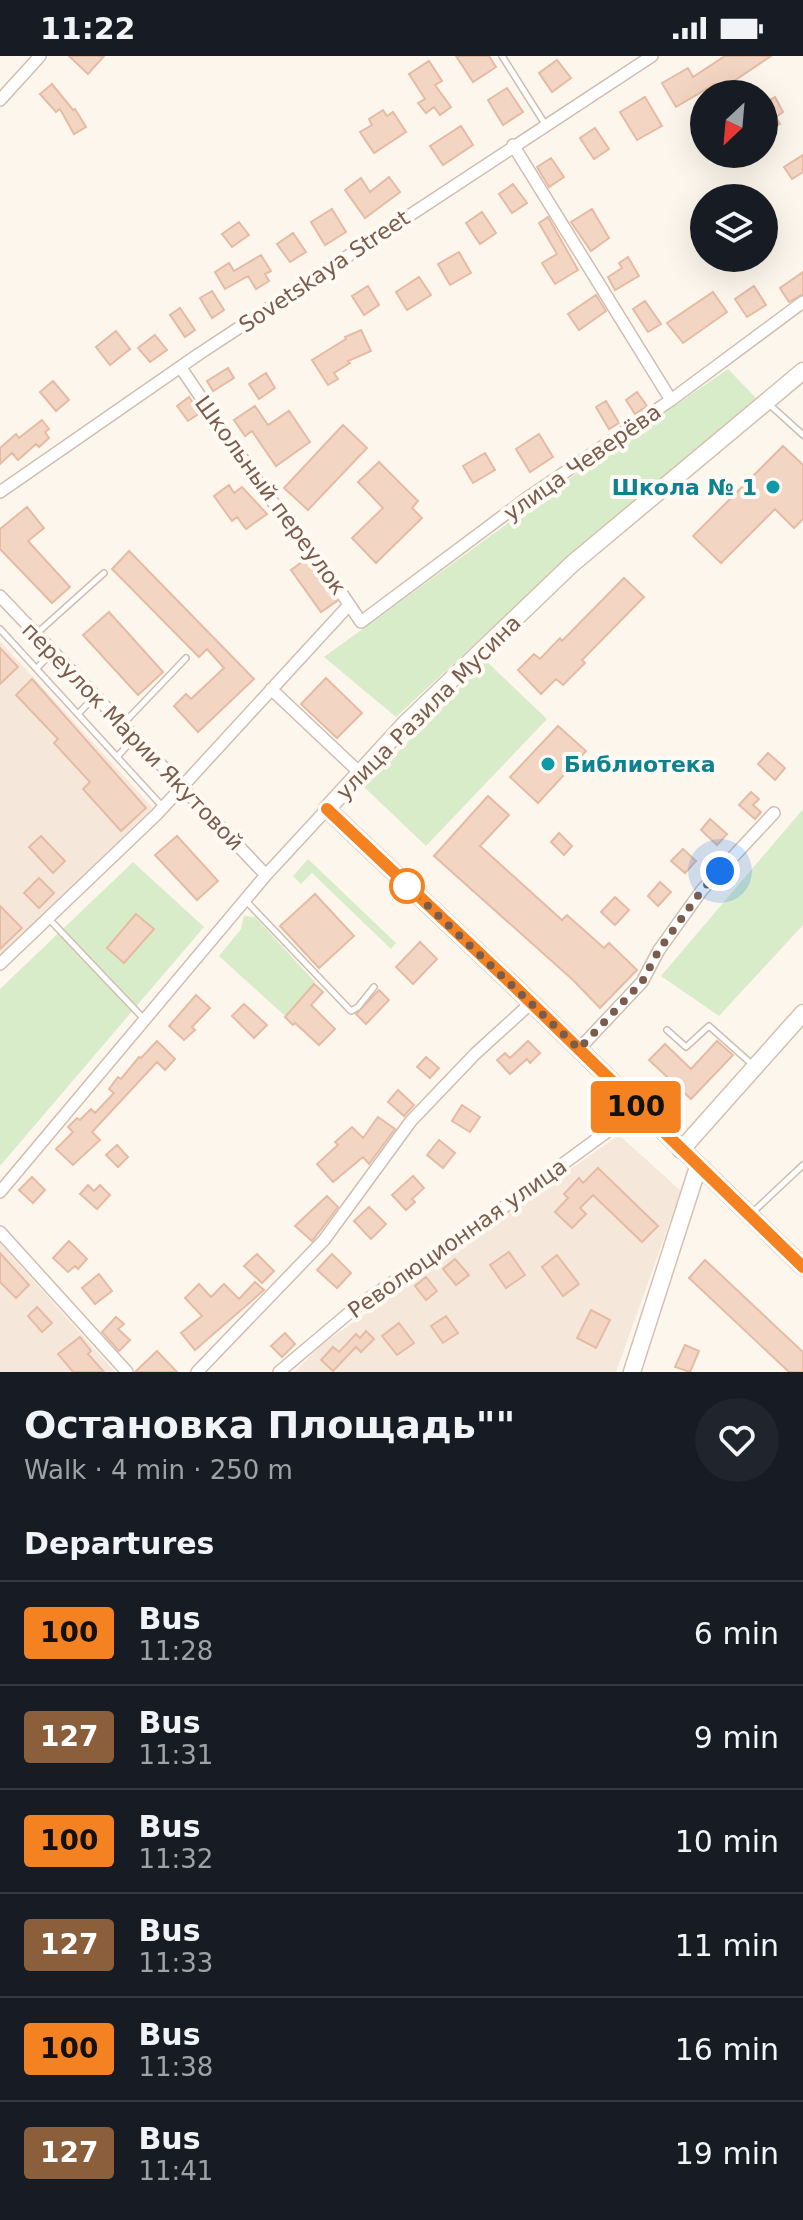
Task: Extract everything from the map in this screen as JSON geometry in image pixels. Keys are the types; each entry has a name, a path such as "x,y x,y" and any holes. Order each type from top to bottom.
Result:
{"main road":[{"name":"улица Разила Мусина","path":"327,809 406,723 572,564 803,371"},
{"path":"327,809 803,1267"},
{"path":"681,1150 803,1013"},
{"path":"632,1372 698,1167"}],"street":[{"path":"0,100 40,56"},
{"name":"Sovetskaya Street","path":"0,492 513,145 652,56"},
{"path":"513,145 671,400"},
{"name":"улица Чеверёва","path":"361,622 527,498 671,400 803,302"},
{"name":"Школьный переулок","path":"181,368 263,489 361,622"},
{"name":"переулок Марии Якутовой","path":"0,596 266,875"},
{"path":"0,964 163,807 349,605"},
{"path":"271,689 360,773"},
{"name":"улица Разила Мусина","path":"0,1192 266,875 327,809"},
{"path":"579,1049 642,982 659,950 702,890 774,813"},
{"path":"197,1372 324,1240 411,1121 475,1054 531,1003"},
{"name":"Революционная улица","path":"279,1372 356,1307 500,1210 638,1109"},
{"path":"0,1232 127,1372"}],"lane":[{"path":"502,56 545,124"},
{"path":"766,402 803,435"},
{"path":"36,634 104,573"},
{"path":"0,629 163,807"},
{"path":"37,668 53,652"},
{"path":"123,724 186,658"},
{"path":"78,714 95,696"},
{"path":"117,757 135,737"},
{"path":"245,901 351,1011 374,987"},
{"path":"48,918 144,1020"},
{"path":"667,1030 686,1047 709,1026 754,1067"},
{"path":"749,1216 803,1165"}],"shaded area":[{"path":"0,641 153,808 0,954"},
{"path":"619,1135 681,1191 616,1372 295,1372 321,1345"},
{"path":"0,1243 115,1372 0,1372"}],"green space":[{"path":"728,369 756,398 547,577 396,717 324,657 566,481"},
{"path":"486,661 547,719 426,846 364,787"},
{"path":"803,809 803,925 719,1016 661,976"},
{"path":"308,859 396,943 391,949 312,873 301,884 293,876"},
{"path":"133,862 204,927 0,1166 0,989"},
{"path":"244,916 255,917 315,982 285,1016 219,956 241,929"}],"building":[{"path":"69,56 104,56 88,74"},
{"path":"456,56 489,56 496,67 473,82"},
{"path":"725,56 771,56 735,80 690,80 690,99 676,107 662,83 688,68 693,77"},
{"path":"557,60 571,78 552,92 539,73"},
{"path":"429,61 442,81 435,85 451,107 440,115 434,107 426,113 418,103 425,99 409,74"},
{"path":"52,84 75,109 86,127 74,134 60,109 56,112 40,94"},
{"path":"507,88 523,112 503,125 488,100"},
{"path":"645,97 662,126 637,140 620,112"},
{"path":"383,110 387,116 393,112 406,132 374,153 360,132 372,125 369,119"},
{"path":"461,126 473,145 443,165 430,146"},
{"path":"595,128 609,149 594,159 580,138"},
{"path":"803,155 803,172 792,179 784,167"},
{"path":"551,158 564,177 549,187 537,167"},
{"path":"389,177 400,192 365,218 345,190 361,178 370,192"},
{"path":"513,184 527,203 512,213 499,194"},
{"path":"332,209 346,232 325,245 311,222"},
{"path":"592,209 609,238 591,251 571,222"},
{"path":"482,212 496,233 480,244 466,223"},
{"path":"548,217 578,270 555,284 542,263 557,254 539,223"},
{"path":"239,222 249,235 232,247 222,234"},
{"path":"293,233 306,252 290,262 277,244"},
{"path":"459,252 471,273 450,285 438,264"},
{"path":"261,255 271,271 265,274 269,281 256,289 248,276 225,289 215,272 229,263 234,271"},
{"path":"628,257 639,276 615,290 608,277 622,268 619,263"},
{"path":"803,272 803,294 789,302 780,288"},
{"path":"419,277 431,295 407,310 396,292"},
{"path":"368,286 379,305 364,315 352,296"},
{"path":"754,286 766,305 747,317 735,299"},
{"path":"212,291 224,310 212,318 200,298"},
{"path":"713,292 727,312 683,343 667,323"},
{"path":"596,295 606,311 579,330 568,314"},
{"path":"645,301 661,324 648,332 633,309"},
{"path":"180,308 195,330 185,337 170,315"},
{"path":"361,330 371,351 348,361 350,363 334,373 338,379 328,385 312,360"},
{"path":"116,331 130,349 110,365 96,347"},
{"path":"155,335 167,350 150,362 138,348"},
{"path":"228,368 234,378 213,391 207,381"},
{"path":"266,373 275,388 259,399 249,384"},
{"path":"53,381 69,400 56,411 40,392"},
{"path":"637,392 647,406 635,414 626,400"},
{"path":"189,397 200,413 188,421 177,406"},
{"path":"606,401 619,423 609,429 596,407"},
{"path":"255,406 268,425 289,411 310,442 276,466 252,431 245,436 234,420"},
{"path":"42,420 49,429 45,432 49,438 39,447 36,444 18,460 12,453 0,464 0,448 16,434 19,438"},
{"path":"343,425 367,448 308,510 284,488"},
{"path":"539,434 553,457 530,472 516,449"},
{"name":"Школа № 1","path":"783,446 803,465 803,519 794,528 775,509 721,563 693,536"},
{"path":"485,453 495,470 473,483 463,466"},
{"path":"379,462 418,501 412,508 422,518 376,563 352,538 383,508 358,482"},
{"path":"229,485 234,493 242,487 267,514 246,529 237,517 232,521 214,496"},
{"path":"27,507 44,528 28,541 70,587 52,603 0,549 0,529"},
{"path":"129,551 254,679 198,732 174,706 186,694 191,699 224,668 207,649 199,657 112,569"},
{"path":"306,559 337,601 321,612 291,570"},
{"path":"624,578 644,597 582,660 585,663 563,685 556,679 541,694 518,670 534,654 540,659 560,638 562,641"},
{"path":"109,612 163,672 138,695 83,635"},
{"path":"0,648 18,667 0,684"},
{"path":"326,678 362,713 337,738 301,704"},
{"path":"32,679 146,808 121,831 83,789 90,782 54,743 58,739 16,695"},
{"name":"Библиотека","path":"558,726 586,751 538,803 510,777"},
{"path":"768,753 785,768 775,780 758,764"},
{"path":"751,792 759,799 753,805 761,812 755,819 739,805"},
{"path":"488,796 509,815 480,846 562,920 567,915 604,948 609,943 637,970 600,1008 573,980 434,856"},
{"path":"710,819 727,834 717,845 701,830"},
{"path":"559,833 572,846 564,855 551,842"},
{"path":"41,836 65,861 53,873 29,847"},
{"path":"177,836 218,881 197,900 155,855"},
{"path":"683,849 696,861 685,873 671,861"},
{"path":"39,878 54,893 39,908 24,893"},
{"path":"660,882 671,892 658,906 648,896"},
{"path":"315,894 354,936 319,968 280,926"},
{"path":"615,897 629,910 615,925 601,912"},
{"path":"0,906 22,928 0,949"},
{"path":"136,914 154,929 124,963 107,948"},
{"path":"420,942 437,959 413,984 396,967"},
{"path":"314,984 323,992 311,1005 335,1029 319,1045 285,1017"},
{"path":"379,990 389,1000 366,1024 356,1014"},
{"path":"196,995 210,1008 184,1040 169,1026"},
{"path":"244,1004 267,1025 254,1038 232,1016"},
{"path":"157,1041 175,1059 165,1070 157,1062 92,1132 100,1140 73,1165 56,1149 73,1132 68,1127 91,1109 95,1113 114,1093 109,1089 118,1077 121,1079"},
{"path":"528,1041 540,1053 530,1063 527,1059 510,1074 497,1060 505,1053 510,1058"},
{"path":"717,1041 733,1055 691,1099 649,1060 665,1044 691,1069"},
{"path":"426,1057 439,1068 430,1078 417,1067"},
{"path":"398,1090 414,1105 404,1116 388,1102"},
{"path":"462,1105 480,1117 470,1132 452,1121"},
{"path":"378,1117 395,1129 369,1164 363,1157 333,1182 317,1164 352,1127 363,1138"},
{"path":"439,1140 455,1153 443,1168 427,1155"},
{"path":"117,1145 128,1157 118,1167 106,1155"},
{"path":"598,1168 658,1226 642,1242 593,1195 580,1208 586,1214 572,1228 555,1212 568,1198 564,1194 579,1178 583,1183"},
{"path":"413,1176 424,1188 406,1210 392,1195"},
{"path":"32,1177 45,1190 33,1203 19,1190"},
{"path":"88,1185 94,1191 100,1185 110,1195 97,1209 80,1194"},
{"path":"327,1196 338,1207 312,1241 295,1226"},
{"path":"369,1207 386,1224 371,1239 354,1221"},
{"path":"69,1241 87,1259 78,1269 75,1266 68,1272 53,1258"},
{"path":"509,1252 525,1275 506,1288 490,1265"},
{"path":"0,1253 29,1285 16,1298 0,1282"},
{"path":"257,1254 274,1271 262,1283 244,1266"},
{"path":"332,1254 351,1273 337,1288 317,1270"},
{"path":"557,1255 579,1284 563,1296 542,1267"},
{"path":"455,1259 469,1275 456,1285 443,1269"},
{"path":"705,1260 803,1352 803,1372 789,1372 689,1278"},
{"path":"99,1274 112,1291 95,1304 82,1288"},
{"path":"426,1277 437,1291 426,1300 415,1286"},
{"path":"255,1282 264,1290 195,1350 181,1333 202,1316 185,1298 199,1284 211,1297 224,1284 239,1299"},
{"path":"37,1307 52,1323 42,1332 28,1316"},
{"path":"591,1310 610,1320 596,1348 577,1338"},
{"path":"446,1316 458,1333 443,1343 431,1326"},
{"path":"116,1317 124,1324 118,1329 130,1340 119,1351 102,1332"},
{"path":"399,1323 414,1343 397,1355 382,1336"},
{"path":"366,1331 374,1339 361,1352 356,1347 333,1371 321,1360 333,1347 339,1352 356,1334 360,1338"},
{"path":"285,1333 295,1344 282,1357 271,1346"},
{"path":"80,1337 91,1351 88,1354 104,1372 73,1372 58,1354"},
{"path":"685,1345 699,1351 690,1372 675,1367"},
{"path":"157,1351 177,1372 135,1372"}],"bus line":[{"name":"100","path":"327,809 803,1267"}],"place":[{"name":"Школа № 1","path":"773,487"},
{"name":"Библиотека","path":"548,764"}],"route":[{"path":"407,886 579,1049 642,982 659,950 702,890 720,871"}]}
